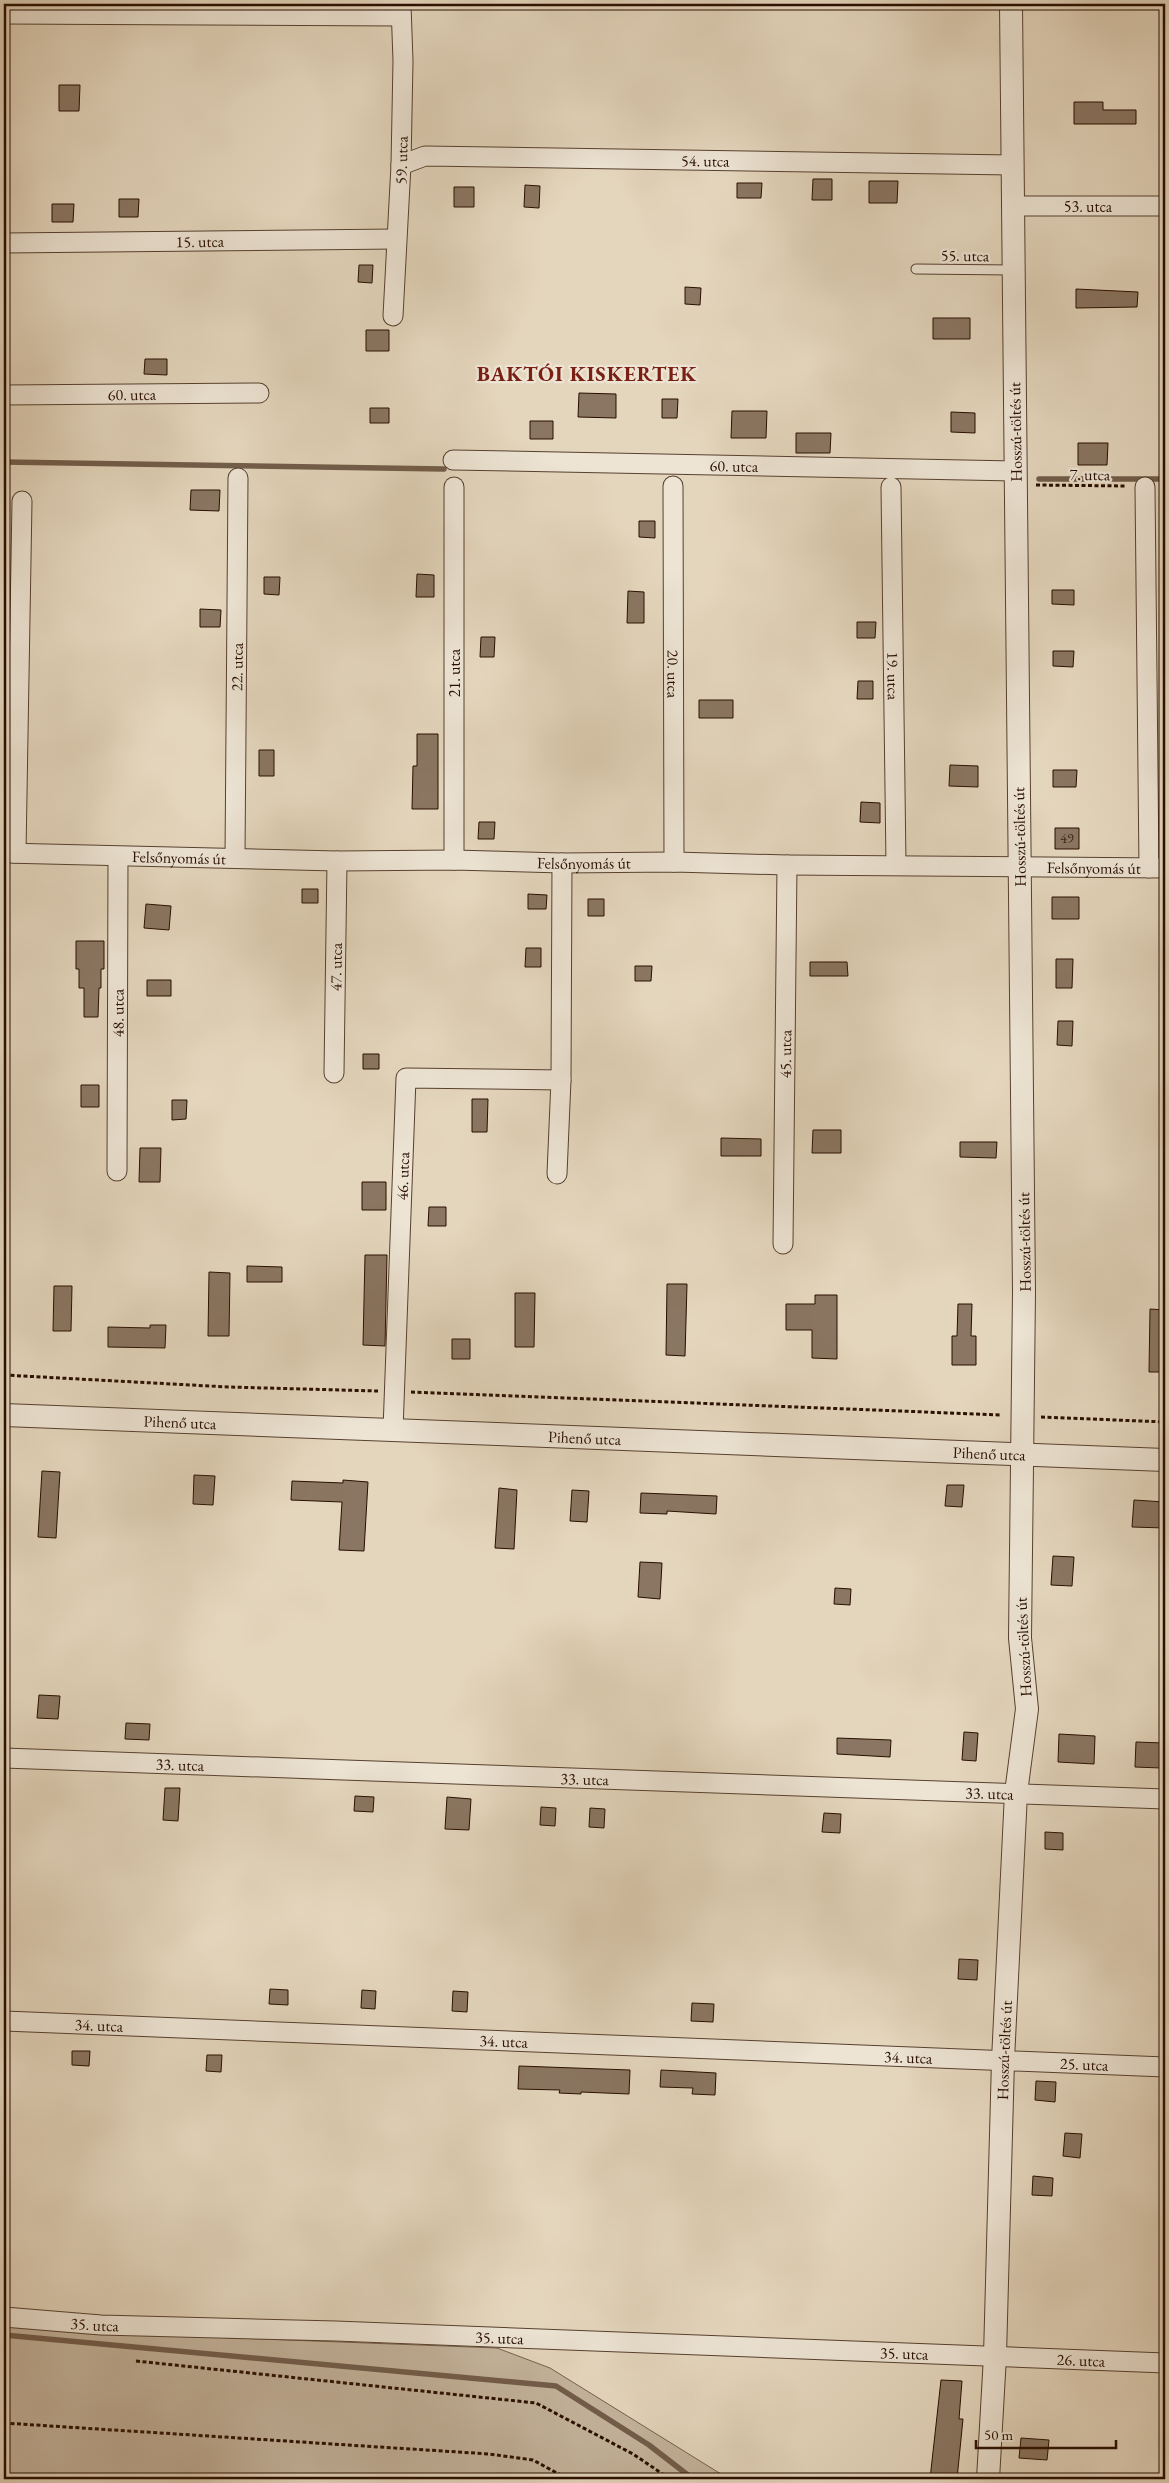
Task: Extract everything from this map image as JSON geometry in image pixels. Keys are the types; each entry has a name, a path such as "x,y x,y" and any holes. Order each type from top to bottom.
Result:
{"street":[{"name":"Hosszú-töltés út","path":"988,2479 995,2356 1003,2060 1016,1793 1027,1709 1020,1638 1024,1292 1011,4"},
{"path":"4,14 401,10"},
{"name":"59. utca","path":"393,316 401,165 403,60 401,10"},
{"name":"54. utca","path":"401,165 425,156 1012,165"},
{"name":"53. utca","path":"1012,206 1165,206"},
{"name":"15. utca","path":"4,243 396,239"},
{"name":"60. utca","path":"4,395 259,393"},
{"name":"60. utca","path":"453,460 1015,478"},
{"name":"22. utca","path":"235,857 238,478"},
{"name":"20. utca","path":"672,486 674,862"},
{"name":"21. utca","path":"454,487 454,860"},
{"name":"19. utca","path":"891,487 896,864"},
{"path":"1145,487 1157,868"},
{"path":"10,853 22,502"},
{"name":"Felsőnyomás út","path":"10,853 338,861 454,860 562,863 674,862 787,865 896,864 1157,868"},
{"name":"48. utca","path":"117,1171 118,857"},
{"name":"47. utca","path":"334,1073 338,861"},
{"path":"557,1174 561,1080 562,863"},
{"name":"45. utca","path":"783,1244 787,865"},
{"name":"46. utca","path":"393,1430 406,1078 561,1080"},
{"name":"Pihenő utca","path":"4,1415 1022,1456 1165,1460"},
{"name":"33. utca","path":"4,1758 1165,1799"},
{"name":"34. utca","path":"4,2021 1003,2060"},
{"name":"25. utca","path":"1003,2060 1165,2067"},
{"name":"35. utca","path":"4,2317 101,2325 995,2356"},
{"name":"26. utca","path":"995,2356 1165,2363"}],"lane":[{"name":"55. utca","path":"916,269 1013,270"}],"path":[{"name":"7. utca","path":"1015,478 1145,487"},
{"path":"4,1375 228,1387 394,1391 1165,1422"},
{"path":"136,2362 536,2403 633,2454 670,2479"},
{"path":"4,2423 489,2454 534,2460 568,2479"}],"shaded area":[{"path":"4,2323 157,2335 497,2348 550,2368 729,2479 4,2479"}],"building":[{"path":"59,85 80,85 79,111 59,111"},
{"path":"1074,102 1103,102 1103,110 1136,110 1136,124 1074,124"},
{"path":"813,179 832,179 832,200 812,200"},
{"path":"869,181 898,181 897,203 869,203"},
{"path":"737,183 762,183 761,198 737,198"},
{"path":"525,185 540,186 539,208 524,207"},
{"path":"454,187 474,187 474,207 454,207"},
{"path":"119,199 139,199 138,217 119,217"},
{"path":"52,204 74,204 73,222 52,222"},
{"path":"359,265 373,265 372,283 358,282"},
{"path":"685,287 701,288 700,305 685,304"},
{"path":"1076,289 1138,292 1137,307 1076,308"},
{"path":"933,318 970,318 970,339 933,339"},
{"path":"366,330 389,330 389,351 366,351"},
{"path":"145,359 167,359 167,375 144,374"},
{"path":"579,393 616,394 616,418 578,417"},
{"path":"662,399 678,399 677,418 662,418"},
{"path":"370,408 389,408 389,423 370,423"},
{"path":"732,411 767,411 766,438 731,438"},
{"path":"951,412 975,413 975,433 951,432"},
{"path":"530,421 553,421 553,439 530,439"},
{"path":"796,433 831,433 830,453 796,453"},
{"path":"1078,443 1108,443 1107,465 1078,465"},
{"path":"191,490 220,490 219,511 190,510"},
{"path":"639,521 655,521 655,538 639,537"},
{"path":"417,574 434,575 434,597 416,597"},
{"path":"264,577 280,577 279,595 264,594"},
{"path":"1052,590 1074,590 1074,605 1052,604"},
{"path":"628,591 644,592 644,623 627,623"},
{"path":"200,609 221,610 220,627 200,627"},
{"path":"857,622 876,622 875,638 857,638"},
{"path":"481,637 495,637 494,657 480,657"},
{"path":"1053,651 1074,651 1073,667 1053,666"},
{"path":"858,681 873,681 873,699 857,699"},
{"path":"699,700 733,700 733,718 699,718"},
{"path":"417,734 438,734 438,809 412,809 413,766 417,766"},
{"path":"259,750 274,750 274,776 259,776"},
{"path":"950,765 978,766 978,787 949,786"},
{"path":"1053,770 1077,770 1076,787 1053,787"},
{"path":"861,802 880,803 880,823 860,822"},
{"path":"479,822 495,822 494,839 478,839"},
{"path":"1055,828 1079,828 1079,849 1055,849"},
{"path":"302,889 318,889 318,903 302,903"},
{"path":"528,894 547,895 546,909 528,909"},
{"path":"1052,897 1079,897 1079,919 1052,919"},
{"path":"588,899 604,899 604,916 588,916"},
{"path":"146,904 171,906 169,930 144,928"},
{"path":"76,941 104,941 104,969 101,969 98,1017 84,1017 84,988 79,988 79,969 76,969"},
{"path":"526,948 541,948 541,967 525,967"},
{"path":"1056,959 1073,959 1072,988 1056,988"},
{"path":"810,962 847,962 848,976 810,976"},
{"path":"635,966 652,966 651,981 635,981"},
{"path":"147,980 171,980 171,996 147,996"},
{"path":"1058,1021 1073,1021 1072,1046 1057,1045"},
{"path":"363,1054 379,1054 379,1069 363,1069"},
{"path":"81,1085 99,1085 99,1107 81,1107"},
{"path":"472,1099 488,1099 487,1132 472,1132"},
{"path":"172,1100 187,1100 186,1119 172,1120"},
{"path":"813,1130 841,1130 841,1153 812,1153"},
{"path":"721,1138 761,1139 761,1156 721,1156"},
{"path":"960,1142 997,1142 996,1158 960,1157"},
{"path":"140,1148 161,1148 160,1182 139,1182"},
{"path":"362,1182 386,1182 386,1210 362,1210"},
{"path":"429,1207 446,1207 446,1226 428,1226"},
{"path":"365,1255 387,1255 385,1346 363,1345"},
{"path":"247,1266 282,1267 282,1282 247,1282"},
{"path":"209,1272 230,1273 229,1336 208,1336"},
{"path":"667,1284 687,1284 685,1356 666,1355"},
{"path":"54,1286 72,1286 71,1331 53,1331"},
{"path":"515,1293 535,1293 534,1347 515,1347"},
{"path":"815,1295 837,1295 837,1359 812,1358 812,1330 786,1330 786,1304 815,1304"},
{"path":"958,1304 972,1304 971,1336 976,1336 976,1365 952,1365 952,1336 957,1336"},
{"path":"1150,1309 1165,1310 1165,1372 1149,1372"},
{"path":"150,1325 166,1325 165,1348 108,1347 108,1327 150,1328"},
{"path":"452,1339 470,1339 470,1359 452,1359"},
{"path":"42,1471 60,1472 56,1538 38,1537"},
{"path":"194,1475 215,1476 213,1505 193,1504"},
{"path":"343,1480 368,1482 364,1551 339,1550 342,1502 291,1500 292,1481 343,1483"},
{"path":"947,1485 964,1485 962,1507 945,1506"},
{"path":"499,1488 517,1490 514,1549 495,1548"},
{"path":"572,1490 589,1491 587,1522 570,1521"},
{"path":"641,1493 717,1496 716,1514 667,1511 667,1514 640,1513"},
{"path":"1134,1500 1165,1502 1165,1528 1132,1527"},
{"path":"1053,1556 1074,1557 1072,1586 1051,1585"},
{"path":"640,1562 662,1563 660,1599 638,1597"},
{"path":"835,1588 851,1589 850,1605 834,1604"},
{"path":"39,1695 60,1696 58,1719 37,1718"},
{"path":"126,1723 150,1724 149,1740 125,1739"},
{"path":"964,1732 978,1733 976,1761 962,1760"},
{"path":"1059,1734 1095,1736 1094,1764 1058,1762"},
{"path":"837,1738 891,1740 890,1757 837,1754"},
{"path":"1136,1742 1163,1743 1161,1768 1135,1767"},
{"path":"165,1788 180,1788 178,1821 163,1820"},
{"path":"355,1796 374,1797 373,1812 354,1811"},
{"path":"447,1797 471,1799 469,1830 445,1829"},
{"path":"541,1807 556,1808 555,1826 540,1825"},
{"path":"590,1808 605,1809 604,1828 589,1827"},
{"path":"824,1813 841,1814 840,1833 822,1832"},
{"path":"1045,1832 1063,1833 1063,1850 1045,1849"},
{"path":"959,1959 978,1960 977,1980 958,1979"},
{"path":"270,1989 288,1990 288,2005 269,2004"},
{"path":"362,1990 376,1991 375,2009 361,2008"},
{"path":"453,1991 468,1992 467,2012 452,2011"},
{"path":"692,2003 714,2004 713,2022 691,2021"},
{"path":"72,2051 90,2051 89,2066 72,2065"},
{"path":"207,2055 222,2055 221,2072 206,2071"},
{"path":"519,2066 630,2070 629,2094 581,2092 581,2094 559,2093 560,2090 518,2089"},
{"path":"661,2070 716,2073 715,2095 692,2094 693,2088 660,2087"},
{"path":"1036,2081 1056,2082 1055,2102 1035,2100"},
{"path":"1065,2133 1082,2134 1080,2158 1063,2156"},
{"path":"1033,2176 1053,2178 1052,2196 1032,2195"},
{"path":"941,2380 962,2381 959,2419 963,2419 957,2479 930,2479"},
{"path":"1021,2438 1049,2440 1047,2460 1019,2458"}],"waterway":[{"path":"4,462 444,469"},
{"path":"1039,479 1165,479"},
{"path":"4,2335 556,2386 649,2445 693,2479"}],"district":[{"name":"BAKTÓI KISKERTEK","path":"587,374"}]}
